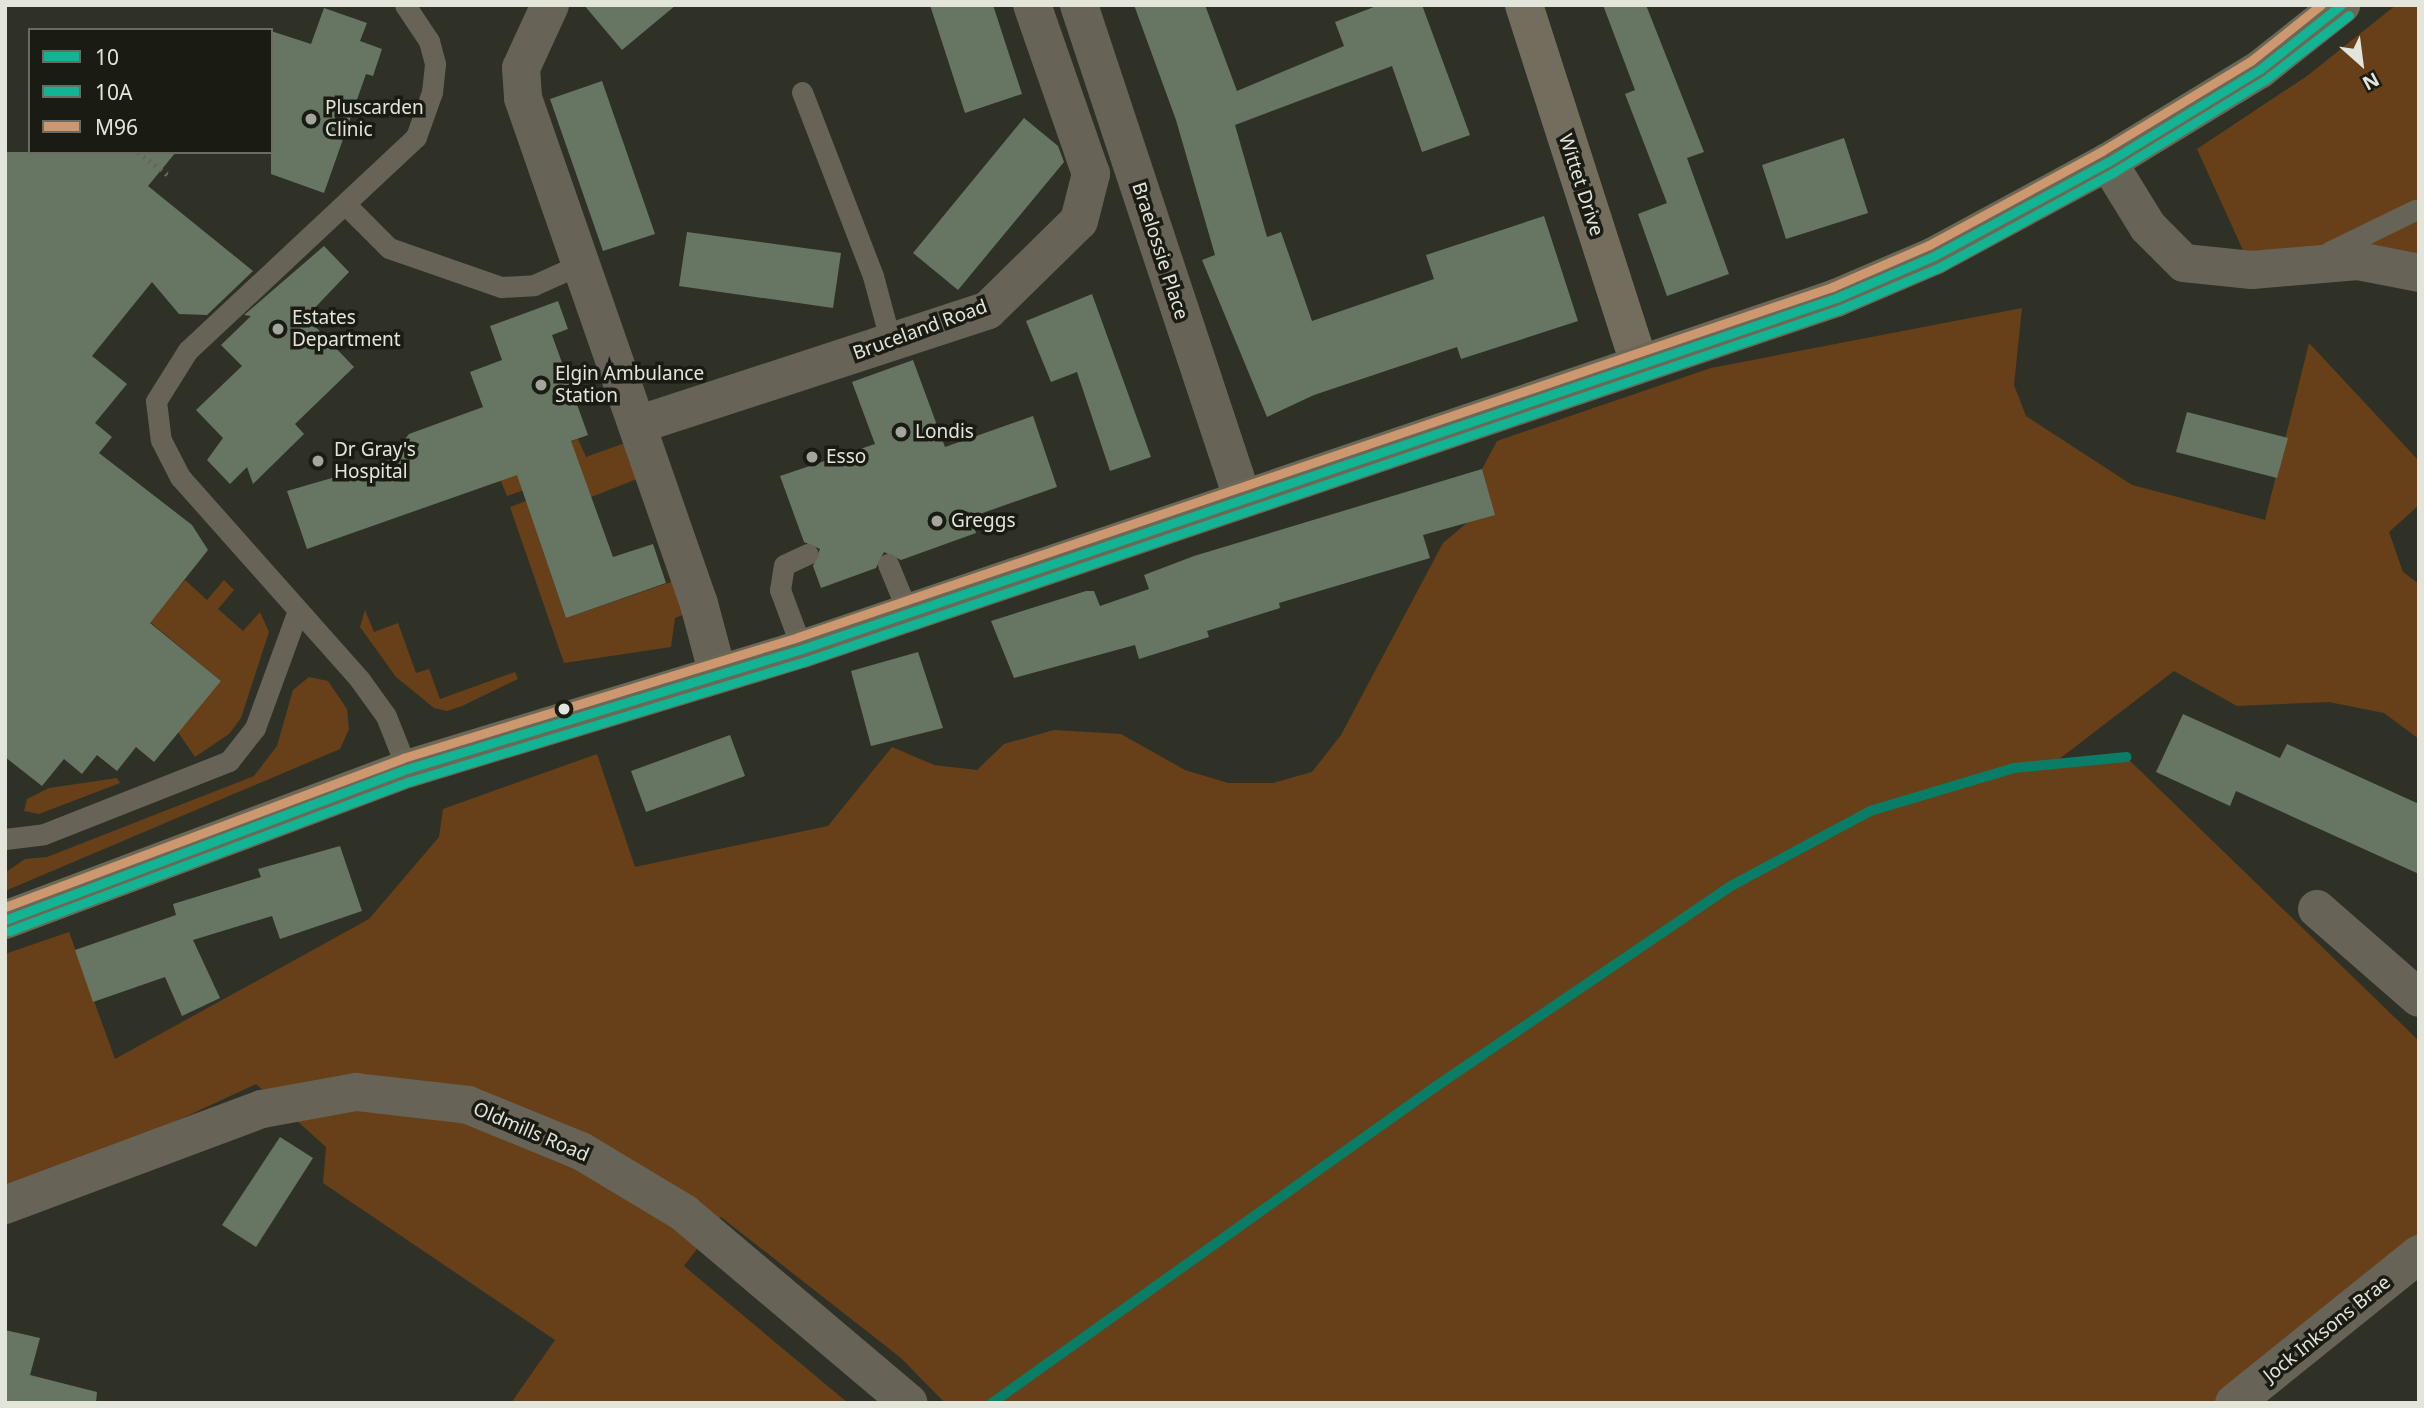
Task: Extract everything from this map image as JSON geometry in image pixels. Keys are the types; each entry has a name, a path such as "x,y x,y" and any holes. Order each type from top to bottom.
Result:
{"highway":[{"path":"5,920 407,769 802,649 907,610 1639,364 1885,277 2108,162 2259,70 2341,5"}],"street":[{"path":"550,5 521,68 523,98 637,425 718,675"},
{"name":"Bruceland Road","path":"637,425 988,310 1079,221 1091,174 1032,5"},
{"name":"Braelossie Place","path":"1079,5 1242,497"},
{"name":"Wittet Drive","path":"1524,5 1639,364"},
{"path":"2108,162 2148,227 2184,262 2252,270 2358,261 2419,273"},
{"path":"2317,909 2419,998"},
{"name":"Oldmills Road","path":"5,1205 262,1109 356,1092 468,1105 581,1151 684,1213 909,1403"},
{"name":"Jock Inksons Brae","path":"2234,1403 2419,1254"}],"lane":[{"path":"405,5 429,41 435,64 423,126 408,149 188,351 156,401 161,440 180,477 373,698 407,769"},
{"path":"802,92 873,276 891,342"},
{"path":"346,205 389,248 500,287 534,285 581,264"},
{"path":"2288,267 2364,238 2415,210"},
{"path":"802,649 780,590 784,565 808,554"},
{"path":"888,564 907,610"},
{"path":"14,838 44,834 229,761 255,728 297,613"}],"path":[{"path":"141,154 171,177"}],"shaded area":[{"path":"2396,5 2419,5 2419,273 2252,270 2197,149 2307,76"},
{"path":"2022,308 2014,385 2026,416 2132,485 2265,520 2309,343 2419,461 2419,505 2389,532 2403,572 2419,584 2419,739 2384,713 2329,702 2237,706 2174,671 2054,763 2126,757 2419,1041 2419,1254 2234,1403 945,1403 901,1358 721,1217 684,1266 848,1403 511,1403 555,1340 323,1183 326,1147 256,1084 142,1137 5,1187 5,954 69,932 115,1059 369,919 439,837 443,809 597,754 635,867 828,826 892,747 934,765 977,770 1004,744 1054,730 1121,734 1185,770 1228,783 1273,783 1312,772 1341,735 1443,543 1468,522 1494,514 1482,469 1497,441 1711,368"},
{"path":"578,439 586,457 625,443 637,479 591,497 537,485 507,496 501,481 495,483 483,450 537,454"},
{"path":"526,501 566,618 674,581 685,614 675,618 671,647 564,663 510,507"},
{"path":"185,580 207,600 224,580 234,590 218,609 243,631 260,612 269,632 241,718 229,734 195,757 178,732 221,681 150,622"},
{"path":"365,610 374,632 398,623 416,673 429,669 440,699 515,672 518,679 462,706 447,711 434,708 396,677 360,627"},
{"path":"309,677 328,681 347,709 349,729 340,749 5,891 5,873 25,859 47,857 254,776 277,746 293,690"},
{"path":"117,778 120,783 39,814 24,811 27,799 49,788"}],"building":[{"path":"584,5 676,5 622,50"},
{"path":"930,5 993,5 1022,94 965,113"},
{"path":"1134,5 1205,5 1237,91 1344,46 1335,22 1379,5 1422,5 1470,135 1422,152 1392,66 1235,125 1267,237 1281,232 1312,321 1434,279 1426,255 1544,216 1578,321 1461,359 1457,347 1314,395 1267,417 1202,260 1215,255 1176,120"},
{"path":"1603,5 1646,5 1704,152 1687,158 1729,274 1667,296 1638,214 1667,203 1625,94 1635,90"},
{"name":"Pluscarden Clinic","path":"324,8 367,23 360,41 382,49 373,76 366,74 324,193 271,174 273,32 311,44"},
{"path":"602,81 655,234 603,251 550,99"},
{"path":"1024,118 1058,146 1064,162 958,290 913,253"},
{"path":"1844,138 1868,213 1786,239 1762,165"},
{"path":"5,152 174,154 148,186 253,271 207,315 179,314 152,282 92,356 127,384 95,423 112,437 99,453 192,525 208,550 150,623 221,681 154,762 136,747 117,771 97,755 82,774 64,759 42,786 5,757"},
{"path":"687,232 841,253 833,308 679,286"},
{"path":"324,246 349,272 306,317 354,367 295,424 304,434 253,484 247,467 230,484 207,460 223,438 196,410 242,366 221,345 251,316 244,315"},
{"path":"1092,294 1151,457 1110,471 1077,372 1051,382 1026,321"},
{"path":"558,301 568,329 552,335 588,435 571,441 613,557 653,544 666,583 566,618 517,475 307,549 287,491 387,462 409,434 483,407 470,372 502,360 490,326"},
{"path":"913,360 945,447 1033,416 1057,487 971,517 976,533 901,560 884,552 876,568 821,588 813,566 820,549 804,542 780,476 875,444 852,382"},
{"path":"2187,412 2288,438 2277,478 2176,452"},
{"path":"1482,469 1495,515 1423,535 1430,558 1279,603 1280,608 1207,631 1209,637 1139,659 1135,645 1014,678 991,621 1086,591 1094,591 1100,606 1149,589 1144,575 1194,556"},
{"path":"918,652 943,728 871,746 851,671"},
{"path":"2183,714 2280,758 2287,744 2419,804 2419,874 2236,791 2230,806 2156,772"},
{"path":"730,735 745,776 646,812 631,771"},
{"path":"340,846 362,911 280,939 272,916 193,940 220,998 182,1016 165,977 93,1002 75,950 176,915 173,904 261,877 258,869"},
{"path":"280,1137 313,1158 256,1247 222,1225"},
{"path":"5,1330 40,1338 30,1375 97,1392 96,1403 5,1403"}],"waterway":[{"path":"992,1403 1435,1087 1731,886 1870,811 2014,768 2126,757"}],"transit line":[{"name":"M96","path":"5,907 403,758 798,637 1832,287 1929,245 2102,151 2252,60 2321,5"},
{"name":"10","path":"5,920 407,769 802,649 1836,298 1934,256 2108,162 2259,70 2341,5"},
{"name":"10A","path":"9,931 411,781 806,661 1841,309 1940,267 2114,172 2265,80 2349,15"}],"place":[{"name":"Pluscarden Clinic","path":"311,119"},
{"name":"Estates Department","path":"278,329"},
{"name":"Elgin Ambulance Station","path":"541,385"},
{"name":"Londis","path":"901,432"},
{"name":"Esso","path":"812,457"},
{"name":"Dr Gray's Hospital","path":"318,461"},
{"name":"Greggs","path":"937,521"}]}
